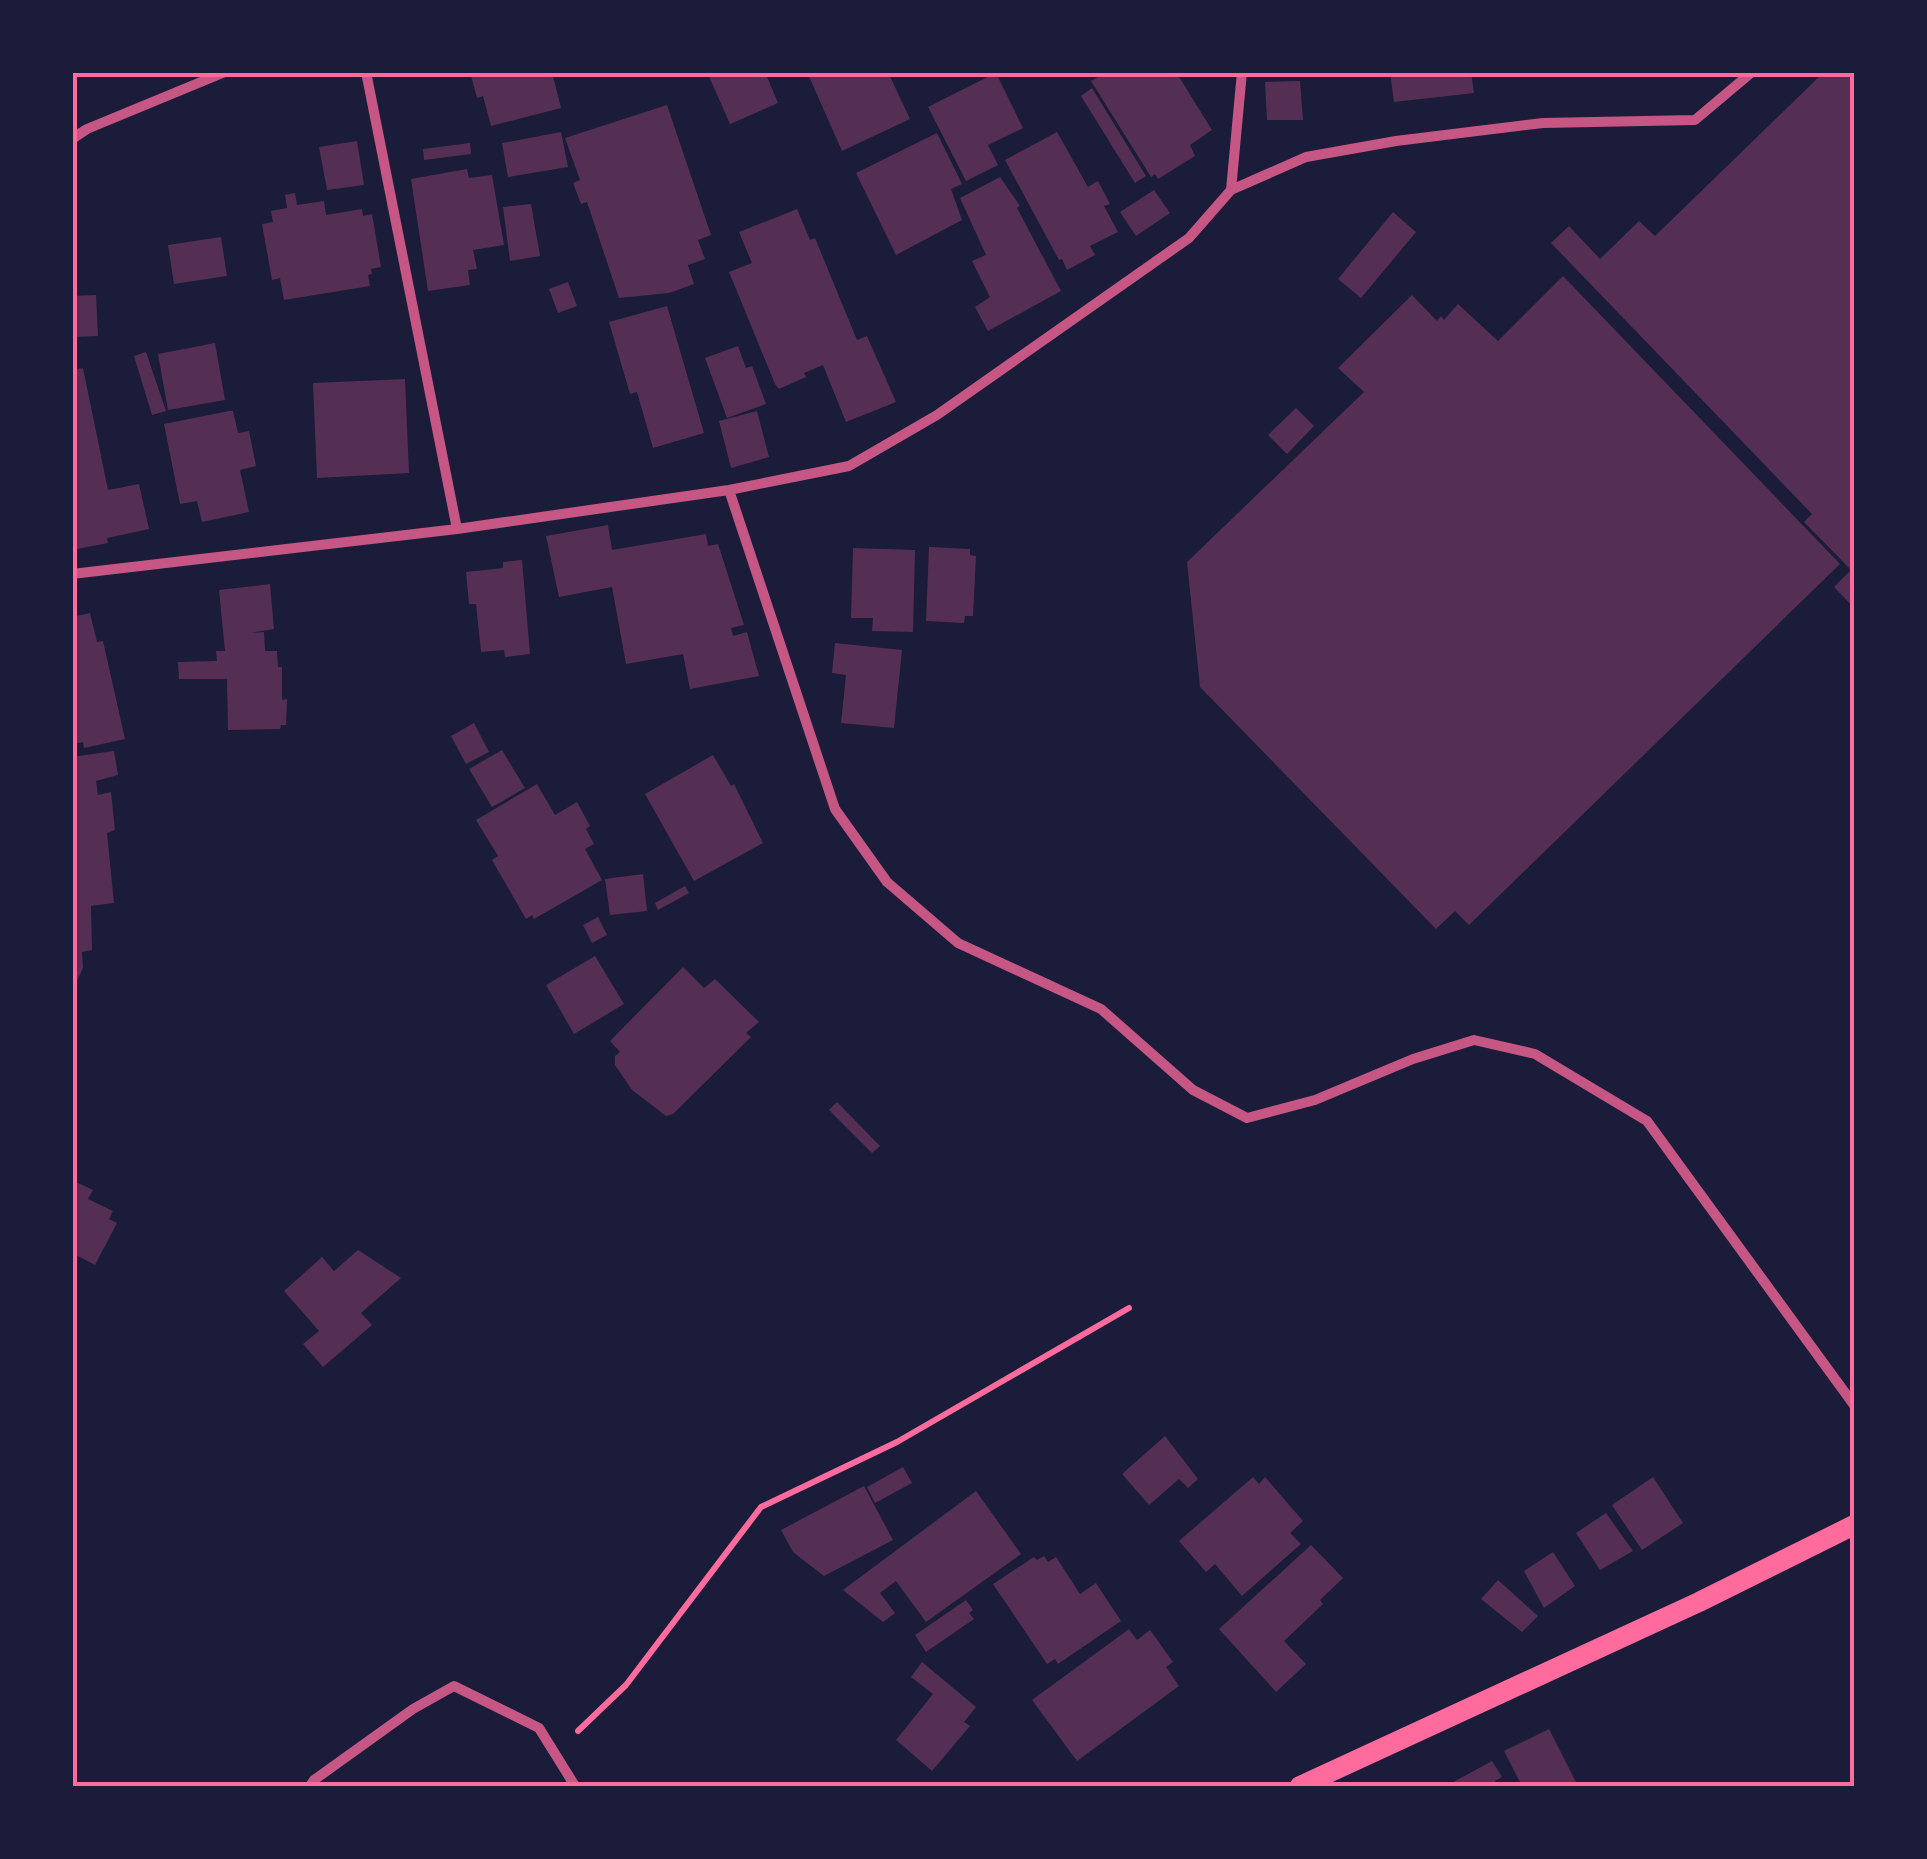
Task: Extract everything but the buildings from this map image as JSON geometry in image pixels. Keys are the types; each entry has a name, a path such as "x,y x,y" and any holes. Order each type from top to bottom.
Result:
{"main road":[{"path":"1300,1786 1854,1526"}],"street":[{"path":"72,139 86,129 224,72"},
{"path":"366,72 457,529"},
{"path":"1230,190 1242,72"},
{"path":"72,574 457,529 729,490 849,466 937,415 1189,238 1230,190 1306,157 1396,141 1544,123 1695,120 1752,72"},
{"path":"729,490 835,809 886,882 958,943 1101,1009 1193,1090 1246,1118 1315,1100 1413,1059 1474,1040 1535,1054 1647,1121 1854,1405"},
{"path":"310,1786 412,1709 454,1686 540,1728 575,1786"}],"path":[{"path":"554,1752 626,1685 761,1507 897,1442 1129,1308"}]}
